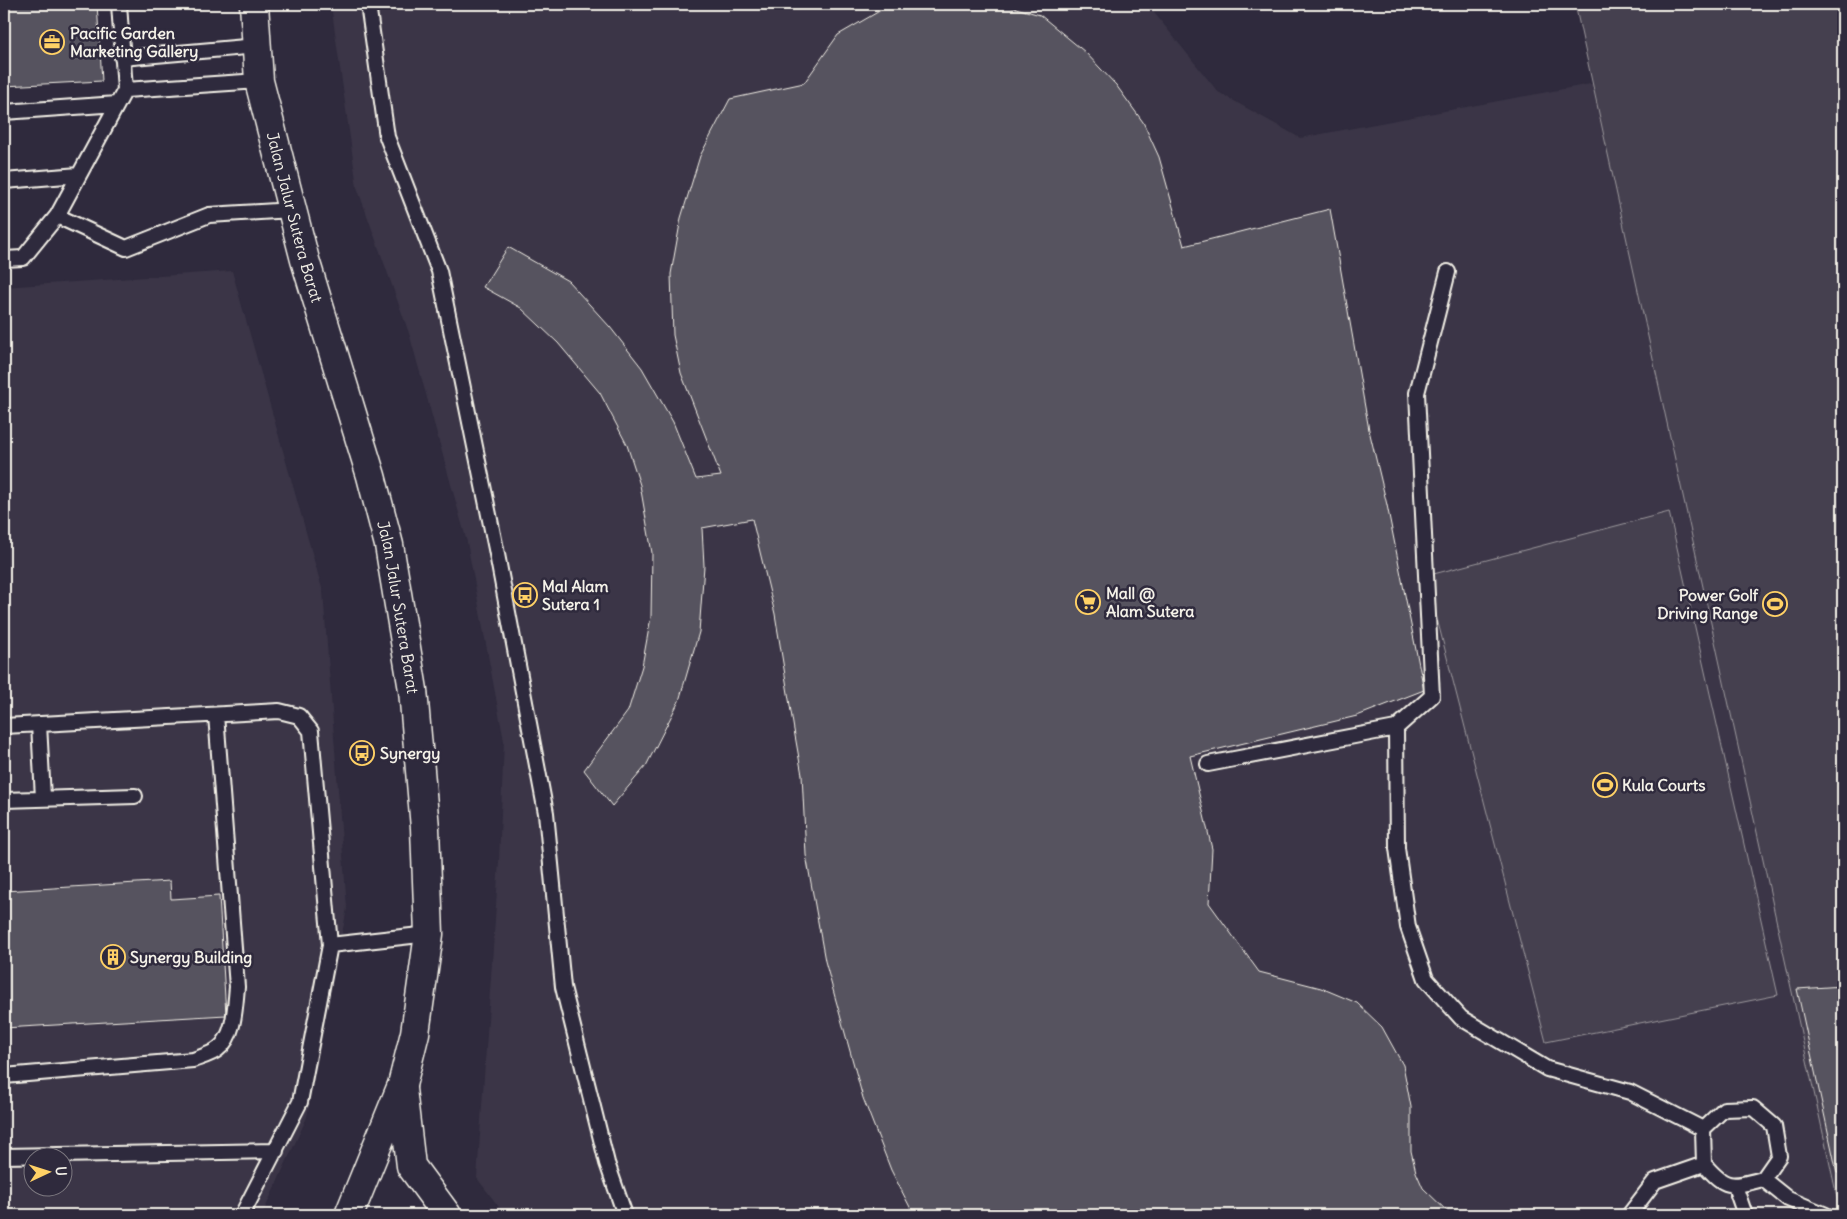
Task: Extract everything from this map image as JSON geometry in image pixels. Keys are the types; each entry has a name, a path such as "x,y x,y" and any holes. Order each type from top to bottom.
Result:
{"street":[{"name":"Jalan Jalur Sutera Barat","path":"254,4 259,82 292,210 390,545 413,690 425,828 429,934 415,1033 402,1085 349,1215"},
{"path":"402,1085 411,1166 447,1215"}],"lane":[{"path":"4,259 23,258 57,216 125,90 119,4"},
{"path":"368,4 387,137 439,271 546,813 553,872 555,921 563,987 607,1163 625,1215"},
{"path":"122,58 257,46"},
{"path":"125,90 259,82"},
{"path":"4,112 117,104"},
{"path":"4,181 79,175"},
{"path":"57,216 126,248 209,215 292,210"},
{"path":"1208,764 1396,728 1432,696 1417,394 1448,272"},
{"path":"4,726 279,711 299,716 311,730 330,945 300,1102 242,1215"},
{"path":"4,1076 193,1060 218,1049 228,1037 234,1015 237,987 216,715"},
{"path":"40,724 43,798"},
{"path":"1396,728 1397,848 1408,926 1426,979 1461,1018 1547,1069 1630,1092 1704,1129"},
{"path":"4,800 134,796"},
{"path":"330,945 429,934"},
{"path":"1753,1108 1774,1126 1779,1156 1763,1179 1734,1186 1716,1179 1704,1164 1704,1129 1724,1109 1753,1108"},
{"path":"4,1156 276,1151"},
{"path":"1630,1215 1655,1181 1704,1164"},
{"path":"1763,1179 1788,1198 1826,1215"},
{"path":"1734,1186 1744,1215"}],"shaded area":[{"path":"331,4 1147,4 1218,92 1300,138 1843,37 1843,1215 505,1215 477,1178 499,862 504,741 467,542 409,333 357,187"},
{"name":"Power Golf Driving Range","path":"1575,4 1843,4 1843,1205 1839,1206"},
{"path":"232,271 323,592 347,908 307,1117 262,1215 4,1215 4,287"},
{"name":"Kula Courts","path":"1669,512 1778,995 1546,1042 1426,576"}],"building":[{"name":"Pacific Garden Marketing Gallery","path":"4,4 97,4 102,81 4,86"},
{"name":"Mall @ Alam Sutera","path":"900,4 1002,4 1040,15 1085,52 1116,85 1143,122 1159,157 1184,246 1330,209 1369,430 1387,505 1424,690 1357,716 1190,756 1212,849 1209,903 1259,972 1321,988 1357,1003 1382,1027 1403,1065 1411,1107 1411,1151 1416,1172 1423,1188 1451,1215 914,1215 891,1170 863,1098 825,961 806,855 802,775 775,614 752,519 702,528 704,566 699,632 679,701 646,766 612,806 584,770 628,711 642,666 651,617 652,553 640,485 627,445 600,393 558,343 521,308 483,287 508,247 568,281 610,327 642,368 673,422 696,479 721,476 681,373 673,335 671,274 681,218 700,156 730,99 804,83 838,35 883,9"},
{"name":"Synergy Building","path":"170,881 171,899 219,896 226,1015 4,1028 4,891"},
{"path":"1843,986 1843,1172 1837,1173 1797,989"},
{"path":"764,1211 818,1212 832,1215 711,1214"}],"place":[{"name":"Pacific Garden Marketing Gallery","path":"52,42"},
{"name":"Mal Alam Sutera 1","path":"525,595"},
{"name":"Mall @ Alam Sutera","path":"1088,602"},
{"name":"Power Golf Driving Range","path":"1775,604"},
{"name":"Synergy","path":"362,753"},
{"name":"Kula Courts","path":"1605,785"},
{"name":"Synergy Building","path":"113,957"}]}
